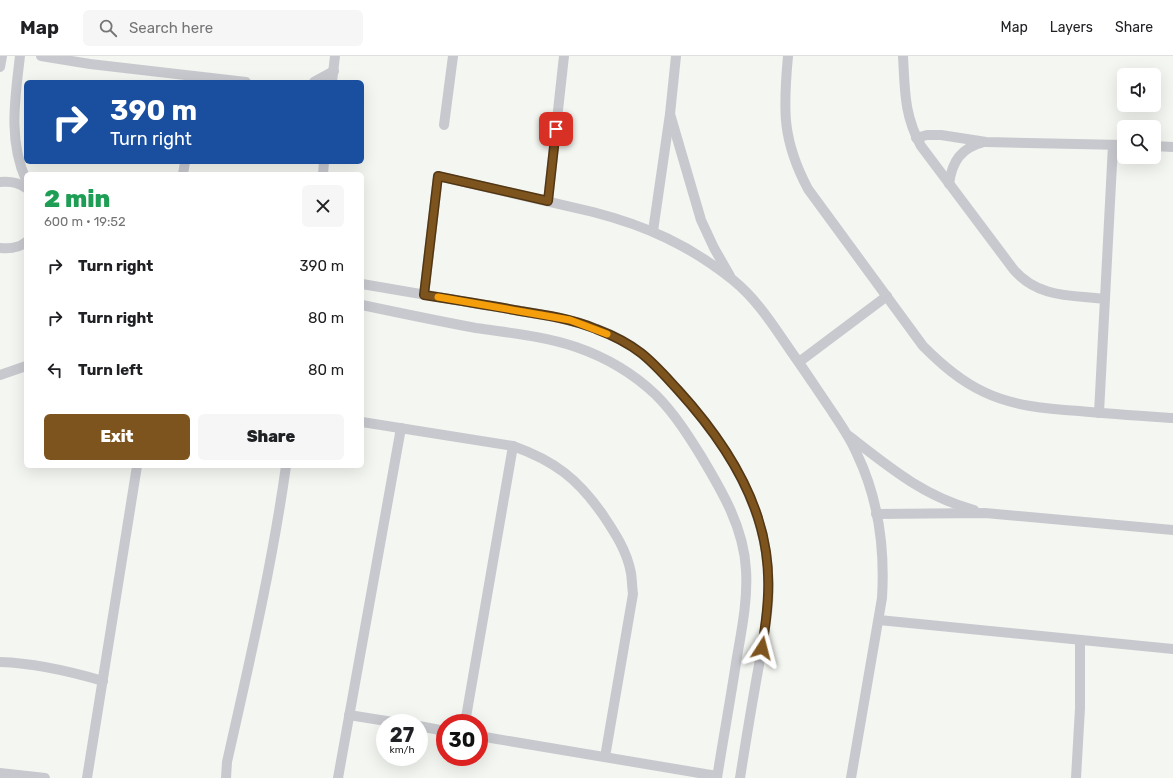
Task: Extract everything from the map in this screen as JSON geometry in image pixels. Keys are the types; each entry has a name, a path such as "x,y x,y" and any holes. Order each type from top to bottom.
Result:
{"street":[{"path":"0,67 2,56"},
{"path":"20,56 14,101 13,124 16,148 24,175"},
{"path":"41,56 198,79 214,80"},
{"path":"332,80 335,56"},
{"path":"444,126 453,56"},
{"path":"548,201 564,56"},
{"path":"653,231 670,114 676,56"},
{"path":"788,56 785,92 785,122 789,143 798,169 808,189 887,296 924,346 942,364 963,380 984,392 1006,400 1053,409 1173,418"},
{"path":"903,56 905,102 916,138 1014,270 1028,283 1051,293 1105,299"},
{"path":"318,80 334,71"},
{"path":"670,114 701,220 714,248 733,281"},
{"path":"916,138 927,135 941,135 986,142 1117,145"},
{"path":"949,184 950,172 964,151 974,145 986,142"},
{"path":"1099,413 1113,145"},
{"path":"1161,146 1173,147"},
{"path":"424,295 438,176 613,217 653,231 696,253 733,281 759,306 799,362 847,434 866,475 876,514 882,554 883,576 879,620 851,778"},
{"path":"0,182 9,181 21,184 24,186"},
{"path":"0,248 12,248 24,244"},
{"path":"364,284 570,320 596,328 641,353 659,369 711,429 740,475 752,499 766,552 768,572 767,614 740,778"},
{"path":"799,362 887,296"},
{"path":"364,305 472,327 544,339 575,347 604,359 631,375 656,395 684,429 715,479 730,507 741,538 746,569 745,600 717,777 488,738"},
{"path":"0,375 24,367"},
{"path":"364,422 513,446 548,460 578,483 590,497 615,534 627,559 631,573 633,594 605,758"},
{"path":"338,778 401,428"},
{"path":"847,434 897,473 914,484 949,501 985,513"},
{"path":"466,714 513,446"},
{"path":"87,778 137,468"},
{"path":"226,778 227,762 264,593 286,468"},
{"path":"876,514 985,513 1173,530"},
{"path":"879,620 1173,649"},
{"path":"1076,778 1080,708 1080,640"},
{"path":"0,662 14,662 63,670 103,681"},
{"path":"349,715 376,719"},
{"path":"0,773 45,778"}],"slow traffic":[{"path":"438,297 570,320 596,328 607,334"}],"route":[{"path":"556,129 548,201 438,176 424,295 544,315 570,320 596,328 641,353 659,369 711,429 740,475 752,499 766,552 768,572 769,593 762,648"}]}
